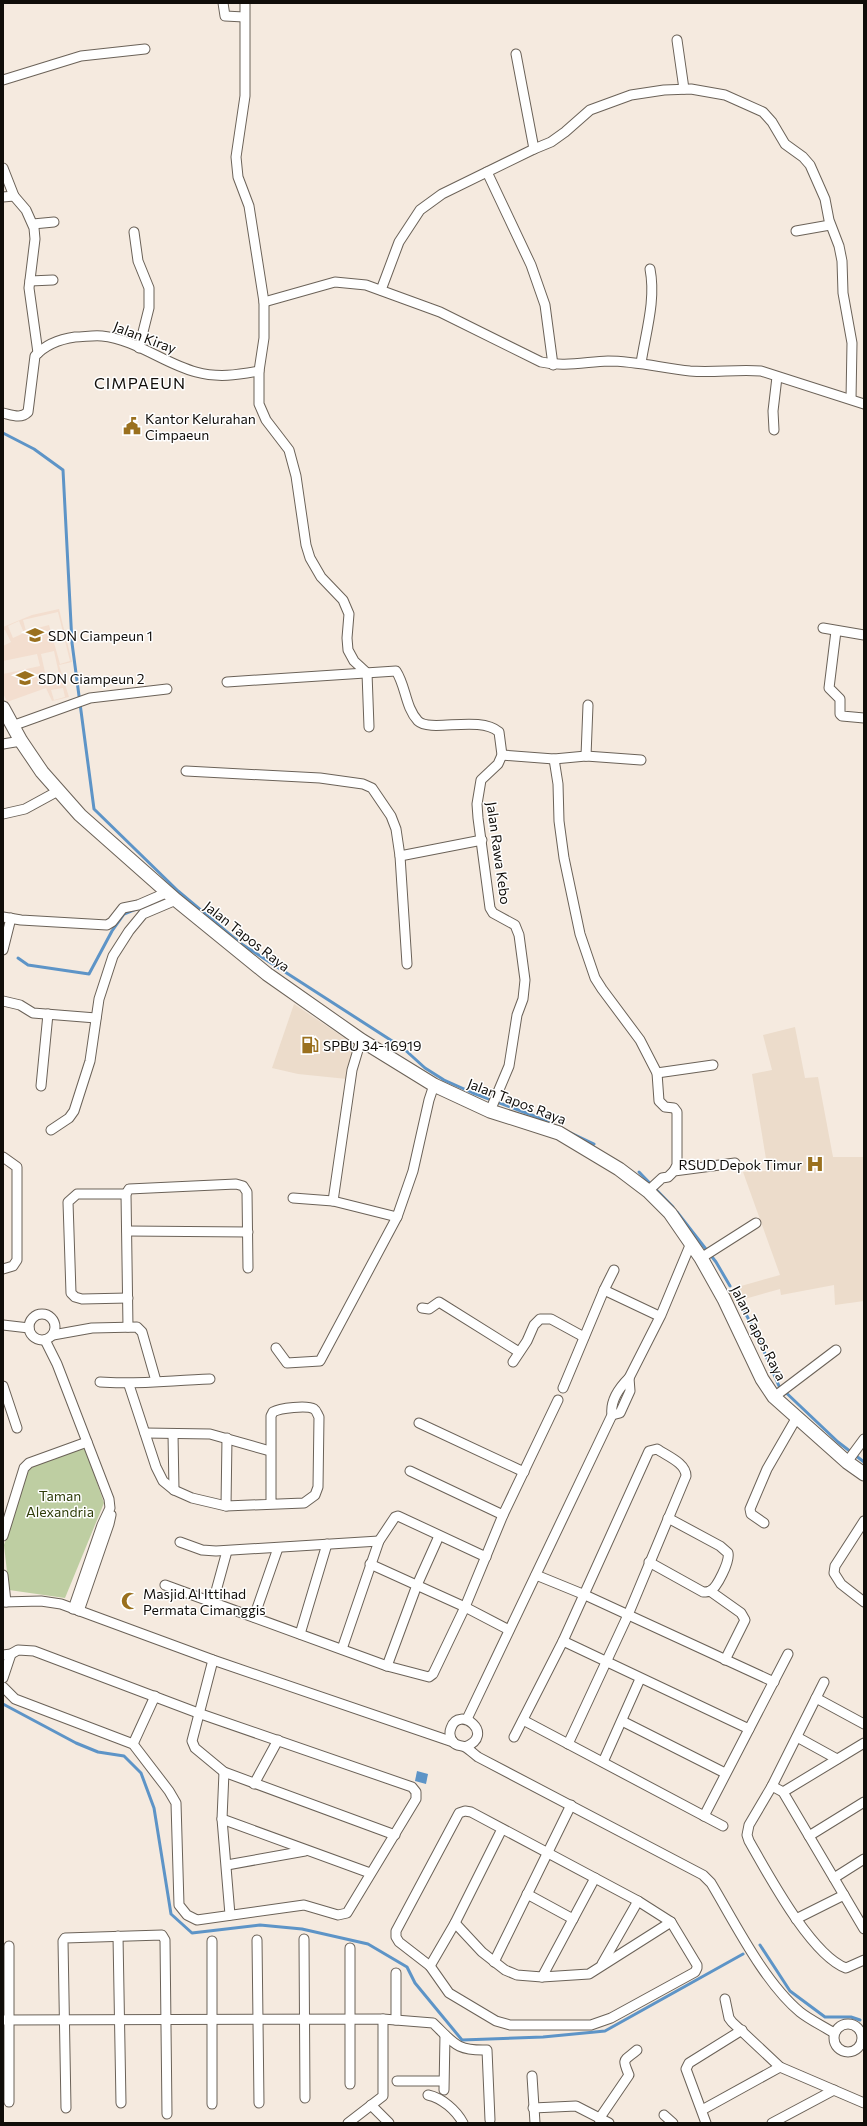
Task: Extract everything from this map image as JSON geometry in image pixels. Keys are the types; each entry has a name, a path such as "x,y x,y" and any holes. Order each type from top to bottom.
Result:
{"main road":[{"name":"Jalan Tapos Raya","path":"3,708 21,741 58,791 80,814 172,896 267,974 361,1040 434,1085 559,1133 619,1169 649,1190 670,1213 691,1243 707,1254 724,1299 762,1379 779,1392 797,1417 864,1474"}],"street":[{"path":"223,3 224,16 244,16"},
{"path":"244,3 245,96 236,146 236,166 249,206 264,302 264,338 259,371 259,404 266,420 289,450 296,476 310,558 321,578 343,600 348,614 348,650 354,661 367,673 369,726"},
{"path":"677,40 684,89"},
{"path":"3,80 81,56 145,49"},
{"path":"516,54 534,149"},
{"path":"381,290 398,242 420,210 442,194 551,142 590,110 631,95 684,89 725,95 757,109 768,116 785,144 803,157 810,165 825,199 830,225 839,246 843,293 852,343 851,399"},
{"path":"3,168 14,196 26,210 33,224 35,239 30,281 30,295 38,353 33,362 28,412 24,416 3,413"},
{"path":"487,172 531,265 546,305 553,365"},
{"path":"3,197 14,196"},
{"path":"33,224 54,222"},
{"path":"796,231 830,225"},
{"path":"134,232 138,261 149,288 149,308 139,348"},
{"path":"641,362 652,301 653,282 650,268"},
{"path":"30,281 53,280"},
{"path":"264,302 335,282 354,282 381,290 440,312 541,362 553,365 607,361 641,362 690,371 743,369 761,371 864,404"},
{"name":"Jalan Kiray","path":"38,353 56,342 88,336 110,337 194,371 211,375 236,375 259,371"},
{"path":"774,430 773,411 777,377"},
{"path":"823,628 864,635"},
{"path":"836,631 830,688 840,699 840,714 842,716 864,718"},
{"path":"227,682 396,671 402,680 410,711 420,722 429,725 466,724 492,726 499,732 502,755 554,759 586,756 641,760"},
{"path":"12,726 90,698 167,689"},
{"path":"586,756 588,705"},
{"path":"3,744 21,741"},
{"name":"Jalan Rawa Kebo","path":"492,1108 509,1066 517,1015 523,999 525,980 519,935 515,925 493,913 490,908 477,804 481,780 498,764 502,755"},
{"path":"554,759 558,784 559,821 564,858 580,934 598,984 640,1040 657,1073 659,1102 665,1107 674,1108 677,1112 678,1165 674,1171 668,1176 662,1178 649,1190"},
{"path":"186,771 320,778 368,785 375,791 391,816 396,829 400,856 407,964"},
{"path":"3,814 25,809 58,791"},
{"path":"400,856 482,840"},
{"path":"3,950 7,918 107,925 112,922 123,908 172,896"},
{"path":"51,1130 69,1118 74,1112 90,1061 99,998 113,956 129,932 144,914 172,896"},
{"path":"3,1001 20,1005 33,1014 96,1018"},
{"path":"41,1086 48,1014"},
{"path":"333,1201 352,1070 361,1040"},
{"path":"657,1073 713,1065"},
{"path":"276,1348 287,1363 320,1361 397,1217 413,1170 429,1100 434,1085"},
{"path":"3,1157 17,1167 17,1260 13,1266 3,1269"},
{"path":"674,1171 735,1163"},
{"path":"128,1327 126,1194 129,1189 236,1184 243,1186 246,1188 247,1192 248,1268"},
{"path":"126,1194 77,1194 68,1202 68,1210 71,1293 75,1297 82,1299 128,1298"},
{"path":"293,1198 333,1201 397,1217"},
{"path":"707,1254 756,1223"},
{"path":"127,1231 248,1232"},
{"path":"467,1719 612,1415 611,1407 621,1386 629,1378 659,1316 691,1243"},
{"path":"563,1388 604,1290 614,1270"},
{"path":"604,1290 659,1316"},
{"path":"422,1308 429,1309 439,1302 519,1352"},
{"path":"53,1335 55,1330 54,1321 52,1318 39,1314 32,1320 29,1328 33,1336 45,1340 57,1364 109,1499 110,1508 108,1514 111,1515 109,1524 76,1610"},
{"path":"513,1362 534,1325 540,1319 550,1319 584,1337"},
{"path":"3,1325 29,1328"},
{"path":"45,1340 53,1335 92,1328 137,1327 142,1332 156,1381"},
{"path":"779,1392 836,1350"},
{"path":"100,1382 129,1384 156,1381 210,1379"},
{"path":"129,1384 156,1467 163,1481 174,1490 192,1498 226,1506 304,1503 315,1496 318,1487 319,1417 316,1411 312,1408 284,1408 273,1412 271,1416 271,1504"},
{"path":"3,1386 17,1428"},
{"path":"165,1585 387,1666 423,1677 429,1677 433,1674 465,1607 504,1515 558,1400"},
{"path":"764,1523 749,1511 767,1469 797,1417"},
{"path":"419,1422 524,1472"},
{"path":"145,1433 210,1434 270,1451"},
{"path":"173,1434 174,1490"},
{"path":"226,1506 228,1438"},
{"path":"848,1461 864,1438"},
{"path":"3,1536 24,1468 29,1463 87,1442"},
{"path":"514,1737 585,1595 649,1451 657,1449 683,1466 686,1471 686,1476 628,1615 568,1744"},
{"path":"410,1470 504,1515"},
{"path":"342,1649 379,1541 392,1520 398,1516 486,1557"},
{"path":"649,1562 703,1592 710,1591 715,1587 729,1561 728,1553 720,1546 668,1518"},
{"path":"864,1521 836,1566 834,1574 841,1584 864,1602"},
{"path":"387,1666 417,1585 439,1536"},
{"path":"180,1542 202,1550 227,1551 379,1541"},
{"path":"300,1634 327,1544"},
{"path":"254,1617 278,1548"},
{"path":"213,1602 227,1551"},
{"path":"370,1564 465,1607 509,1630"},
{"path":"3,1575 5,1602 41,1601 76,1610 213,1660 453,1742 458,1746 465,1747 478,1757 703,1875 711,1883 779,1991 800,2012 834,2033"},
{"path":"536,1575 585,1595 774,1682"},
{"path":"710,1591 741,1613 745,1620 725,1660"},
{"path":"563,1641 640,1679 749,1729"},
{"path":"3,1678 7,1655 18,1650 34,1651 198,1713 412,1788 416,1792 416,1798 347,1913 338,1915 304,1905 277,1907 197,1920 187,1915 179,1905 178,1816 176,1803 169,1791 134,1744 15,1699 3,1687"},
{"path":"704,1816 788,1654"},
{"path":"213,1660 198,1713 192,1741 193,1745 224,1772 395,1835"},
{"path":"603,1762 640,1679"},
{"path":"824,1682 772,1786 749,1824 747,1835 749,1841 796,1919 829,1958 846,1968 864,1960"},
{"path":"134,1744 155,1696"},
{"path":"816,1698 864,1724"},
{"path":"453,1742 450,1736 450,1729 454,1723 460,1719 467,1719 474,1723 477,1730 477,1738 472,1744 465,1747"},
{"path":"523,1720 723,1826"},
{"path":"622,1722 725,1773"},
{"path":"797,1737 837,1759"},
{"path":"254,1784 278,1740"},
{"path":"783,1792 864,1742"},
{"path":"224,1772 222,1819 230,1915"},
{"path":"772,1786 783,1792 844,1895 860,1913 864,1929"},
{"path":"809,1836 864,1802"},
{"path":"494,1962 571,1805"},
{"path":"465,1811 471,1812 547,1852 638,1901 671,1922 697,1968 695,1972 617,2014 591,2025 503,2024 449,1993 430,1966 400,1942 396,1937 396,1931 460,1814 465,1811"},
{"path":"222,1819 305,1851 370,1873"},
{"path":"430,1966 455,1923 502,1829"},
{"path":"227,1865 305,1851"},
{"path":"834,1878 864,1859"},
{"path":"542,1977 595,1878"},
{"path":"527,1894 573,1918"},
{"path":"796,1919 844,1895"},
{"path":"601,1965 638,1901"},
{"path":"455,1923 494,1962 516,1974 542,1977 589,1974 671,1922"},
{"path":"66,2108 63,1941 65,1938 162,1935 165,1940 167,2114"},
{"path":"118,1936 121,2103"},
{"path":"257,1940 259,2103"},
{"path":"304,1940 303,2020 305,2098"},
{"path":"212,1941 212,2104"},
{"path":"9,1946 6,2020 9,2102"},
{"path":"350,1948 350,2084"},
{"path":"396,1973 396,2020"},
{"path":"725,1999 730,2018 780,2067 864,2103"},
{"path":"6,2020 350,2019 396,2020 433,2023 456,2045 468,2051 487,2050 490,2120"},
{"path":"348,2123 383,2096 383,2020"},
{"path":"845,2023 853,2024 862,2028 862,2045 856,2050 849,2052 842,2051 837,2047 834,2040 834,2033 838,2026 845,2023"},
{"path":"706,2123 686,2069 689,2063 742,2030"},
{"path":"397,2081 444,2086 445,2035"},
{"path":"533,2108 576,2106 605,2122 628,2076 624,2061 637,2050"},
{"path":"702,2110 780,2067"},
{"path":"532,2076 535,2123"},
{"path":"772,2123 834,2090"},
{"path":"428,2095 436,2096 441,2100 455,2112 463,2123"},
{"path":"372,2105 389,2123"},
{"path":"664,2115 673,2123"}],"shaded area":[{"path":"59,609 72,662 59,665 69,697 52,701 46,688 7,702 3,693 3,674 40,666 37,654 3,661 3,646 11,642 5,630 3,630 3,627 32,615","holes":["58,612 70,661 60,664 49,625 26,631 23,620","19,621 24,633 13,638 8,626","54,651 61,683 48,686 41,654","63,688 65,697 54,700 51,690"]},
{"path":"294,1004 355,1045 347,1079 298,1074 272,1068"},
{"name":"RSUD Depok Timur","path":"795,1027 805,1078 818,1077 833,1157 864,1157 864,1301 835,1305 834,1285 781,1295 780,1289 727,1304 720,1292 780,1275 743,1172 768,1171 752,1074 772,1070 763,1035"}],"green space":[{"name":"Taman Alexandria","path":"85,1447 104,1503 65,1598 9,1590 4,1545 28,1468"}],"water":[{"path":"417,1771 428,1774 426,1784 415,1781"}],"waterway":[{"path":"3,433 34,449 63,470 72,643 94,809 178,891 240,943 403,1048 425,1068 444,1080 473,1093 537,1117 594,1144"},
{"path":"18,958 28,965 89,974 112,931 124,914 136,909"},
{"path":"639,1172 673,1207"},
{"path":"677,1212 716,1262 730,1286"},
{"path":"740,1303 757,1335 779,1386 838,1442 864,1462"},
{"path":"3,1704 76,1743 98,1752 124,1756 141,1773 154,1808 171,1914 192,1933 260,1925 302,1929 368,1944 407,1967 415,1983 462,2040 543,2037 605,2031 743,1954"},
{"path":"760,1945 790,1991 825,2017 851,2017 860,2020"}],"place":[{"name":"Kantor Kelurahan Cimpaeun","path":"132,426"},
{"name":"SDN Ciampeun 1","path":"35,635"},
{"name":"SDN Ciampeun 2","path":"25,678"},
{"name":"SPBU 34-16919","path":"310,1045"},
{"name":"RSUD Depok Timur","path":"815,1164"},
{"name":"Masjid Al Ittihad Permata Cimanggis","path":"130,1601"}],"district":[{"name":"CIMPAEUN","path":"140,382"}]}
